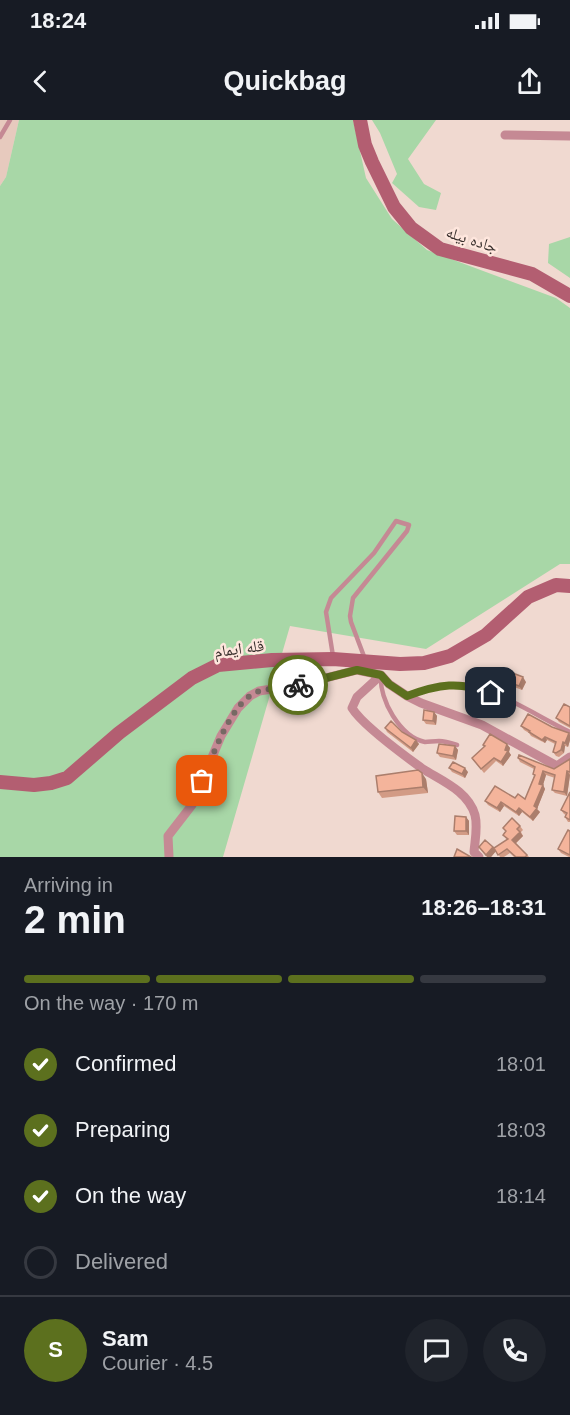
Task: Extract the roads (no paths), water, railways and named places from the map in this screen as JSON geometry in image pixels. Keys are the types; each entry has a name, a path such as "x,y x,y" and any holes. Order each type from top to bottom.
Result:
{"street":[{"name":"جاده بیله","path":"360,120 365,145 372,162 394,207 411,228 440,249 532,274 570,296"},
{"path":"506,135 570,136"},
{"name":"قله ایمام","path":"0,782 34,785 67,778 119,733 192,678 218,664 333,659 424,663 450,656 486,634 528,597 556,585 570,586"},
{"path":"169,857 168,836 192,805 221,736 238,708 259,691 298,685 357,670 381,675 389,684 407,696 482,725 557,766 570,757"},
{"path":"381,675 357,697 352,708 357,717 401,753 458,790 475,814 477,828 474,852 478,857"}],"lane":[{"path":"0,137 10,120"},
{"path":"333,659 326,612 332,598 374,553 396,521 403,522 409,525 407,531 353,598 351,622 366,661"},
{"path":"381,675 381,686 387,707 396,720 413,736 424,742 441,741 457,745"},
{"path":"407,696 425,689 460,684 475,687 507,699 570,732"}]}
